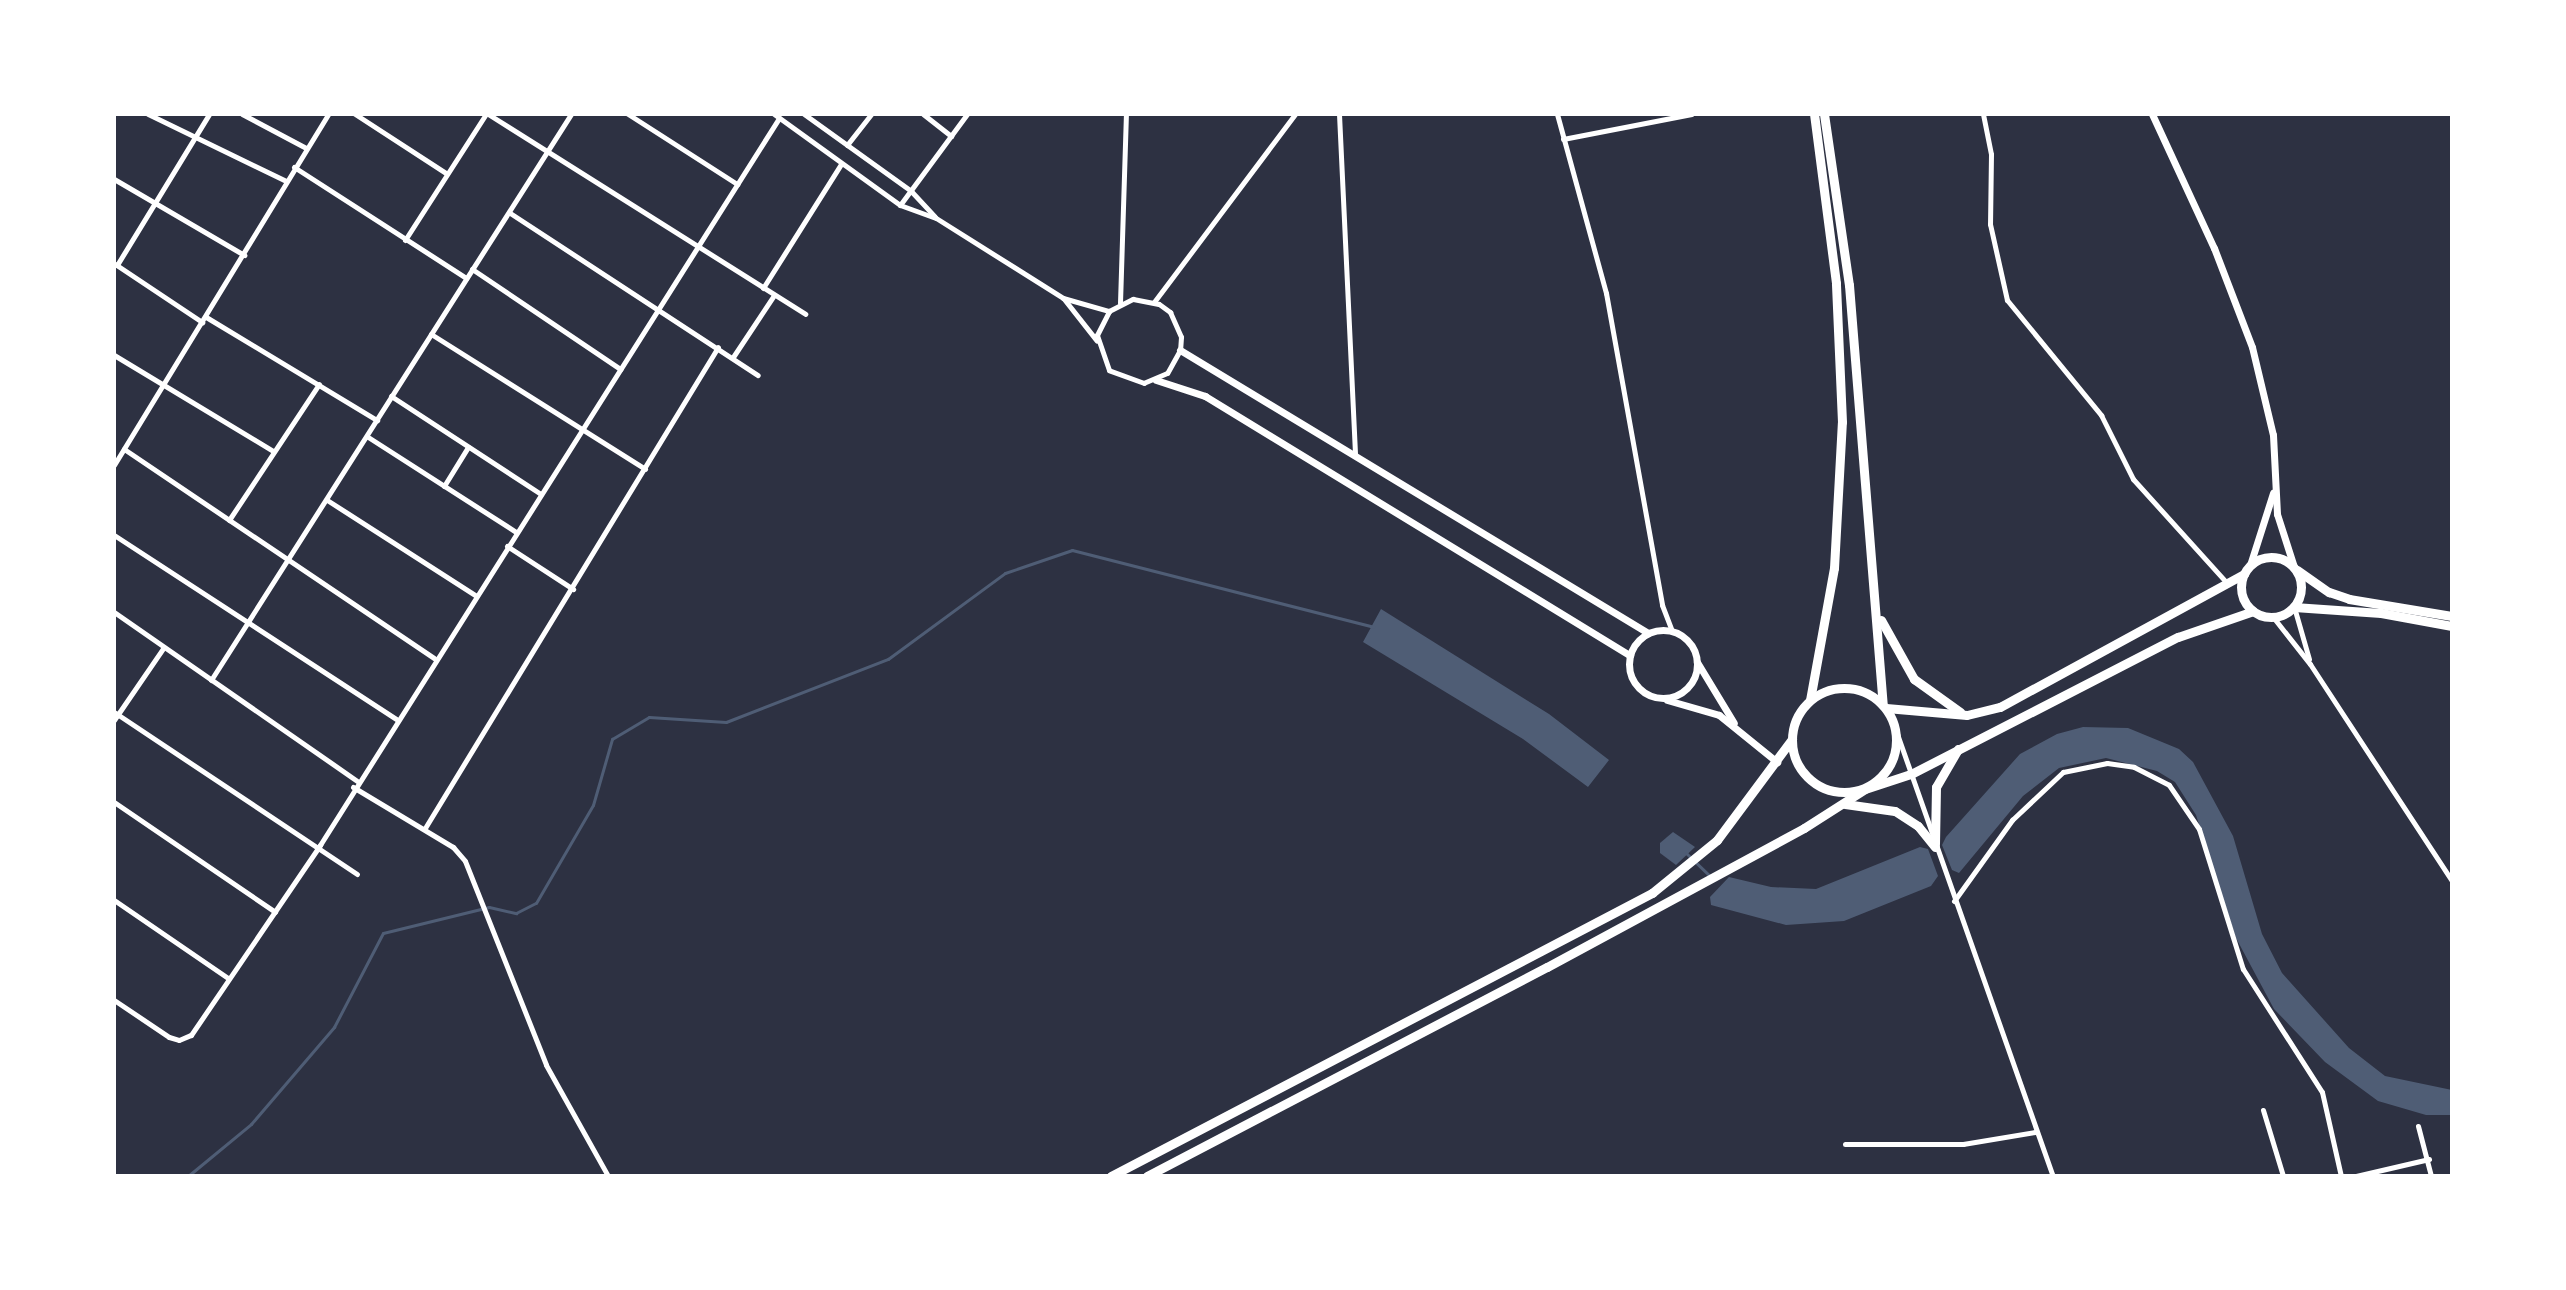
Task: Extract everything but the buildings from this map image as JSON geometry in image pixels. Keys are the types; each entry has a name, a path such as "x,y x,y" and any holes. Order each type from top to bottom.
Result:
{"highway":[{"path":"1111,1176 1518,965 1679,874 1717,840 1777,762 1792,739 1797,718 1810,700 1834,568 1842,422 1836,283 1814,114"},
{"path":"1147,1176 1689,891 1865,789 1891,764 1895,728 1884,706 1849,285 1824,114"},
{"path":"1810,700 1847,688 1870,694 1884,706 1967,715 2000,707 2227,584 2247,570 2277,557 2329,592 2349,599 2452,616"},
{"path":"2294,607 2301,589 2295,568"},
{"path":"2247,570 2242,594 2253,611"},
{"path":"1877,604 1890,644 1914,679 1967,715"},
{"path":"1792,739 1800,768 1821,788 1835,792 1865,789 1911,774 2178,637 2253,611 2273,617 2294,607 2356,610 2452,626"},
{"path":"1935,847 1936,787 1958,748"},
{"path":"1841,804 1868,803 1895,811 1918,826 1935,847"}],"street":[{"path":"148,114 286,181"},
{"path":"209,114 115,264 204,320 377,420"},
{"path":"242,114 306,148"},
{"path":"114,465 328,114"},
{"path":"355,114 446,173"},
{"path":"405,240 487,114 805,314"},
{"path":"211,680 571,114"},
{"path":"628,114 737,184"},
{"path":"804,114 911,191 936,218"},
{"path":"847,145 871,114"},
{"path":"923,114 932,118 951,136"},
{"path":"900,205 967,114"},
{"path":"1120,303 1126,114"},
{"path":"1154,302 1295,114"},
{"path":"1339,114 1355,457"},
{"path":"1557,114 1606,293 1662,605 1672,631"},
{"path":"1563,139 1692,114"},
{"path":"1983,114 1991,154 1990,224 2007,300 2101,415 2133,479 2227,584"},
{"path":"2152,114 2214,248 2252,347 2273,435 2275,487 2282,540 2295,568"},
{"path":"114,1000 169,1037 186,1039 320,845 434,658 737,184 776,116 900,205 936,218 1063,298 1109,311"},
{"path":"763,288 841,164"},
{"path":"294,167 466,278"},
{"path":"114,179 244,255"},
{"path":"510,213 758,375"},
{"path":"472,269 620,369"},
{"path":"733,357 774,295"},
{"path":"1063,298 1097,341 1101,360 1119,378 1156,380 1205,396 1630,655 1636,685 1664,699 1701,707 1735,725 1777,762"},
{"path":"1097,341 1109,311 1120,303 1154,302 1177,324 1180,350 1156,380"},
{"path":"431,334 645,469"},
{"path":"425,828 718,347"},
{"path":"1180,350 1648,633 1672,631 1686,639 1735,725"},
{"path":"114,355 273,451"},
{"path":"229,520 319,384"},
{"path":"391,396 541,494"},
{"path":"368,437 516,532"},
{"path":"444,486 468,447"},
{"path":"124,449 434,658"},
{"path":"2247,570 2275,487"},
{"path":"327,500 475,595"},
{"path":"114,535 396,719"},
{"path":"507,546 573,589"},
{"path":"2294,607 2310,664"},
{"path":"114,612 355,784 425,828 465,861 546,1065 608,1176"},
{"path":"2273,617 2310,664 2452,881"},
{"path":"1630,655 1648,633"},
{"path":"164,647 115,715 320,845 357,874"},
{"path":"1664,699 1691,683 1697,662"},
{"path":"1895,728 2053,1176"},
{"path":"1954,901 2012,820 2036,792 2063,772 2107,763 2134,767 2169,785 2199,829 2243,969 2322,1092 2341,1176"},
{"path":"114,802 275,912"},
{"path":"114,900 228,978"},
{"path":"2263,1110 2283,1176"},
{"path":"2418,1126 2431,1176"},
{"path":"1845,1144 1963,1144 2035,1132"},
{"path":"2356,1176 2429,1159"}],"water":[{"path":"1381,609 1549,714 1609,760 1588,787 1523,739 1363,642"},
{"path":"2083,727 2128,728 2179,749 2193,762 2233,836 2262,934 2282,973 2349,1048 2385,1076 2452,1090 2452,1115 2426,1115 2378,1101 2325,1062 2274,1009 2236,938 2196,815 2175,782 2157,771 2106,758 2059,768 2023,796 1959,873 1952,870 1942,845 1946,837 2020,754 2057,734"},
{"path":"1673,832 1695,847 1676,865 1660,853 1660,843"},
{"path":"1920,847 1928,849 1938,876 1931,886 1844,921 1786,925 1711,905 1710,897 1729,877 1771,887 1816,889"}],"waterway":[{"path":"188,1176 251,1124 334,1027 383,933 489,907 516,913 536,903 593,805 612,739 649,717 726,722 888,659 1005,573 1072,550 1373,627"},
{"path":"1686,853 1710,876"}]}
